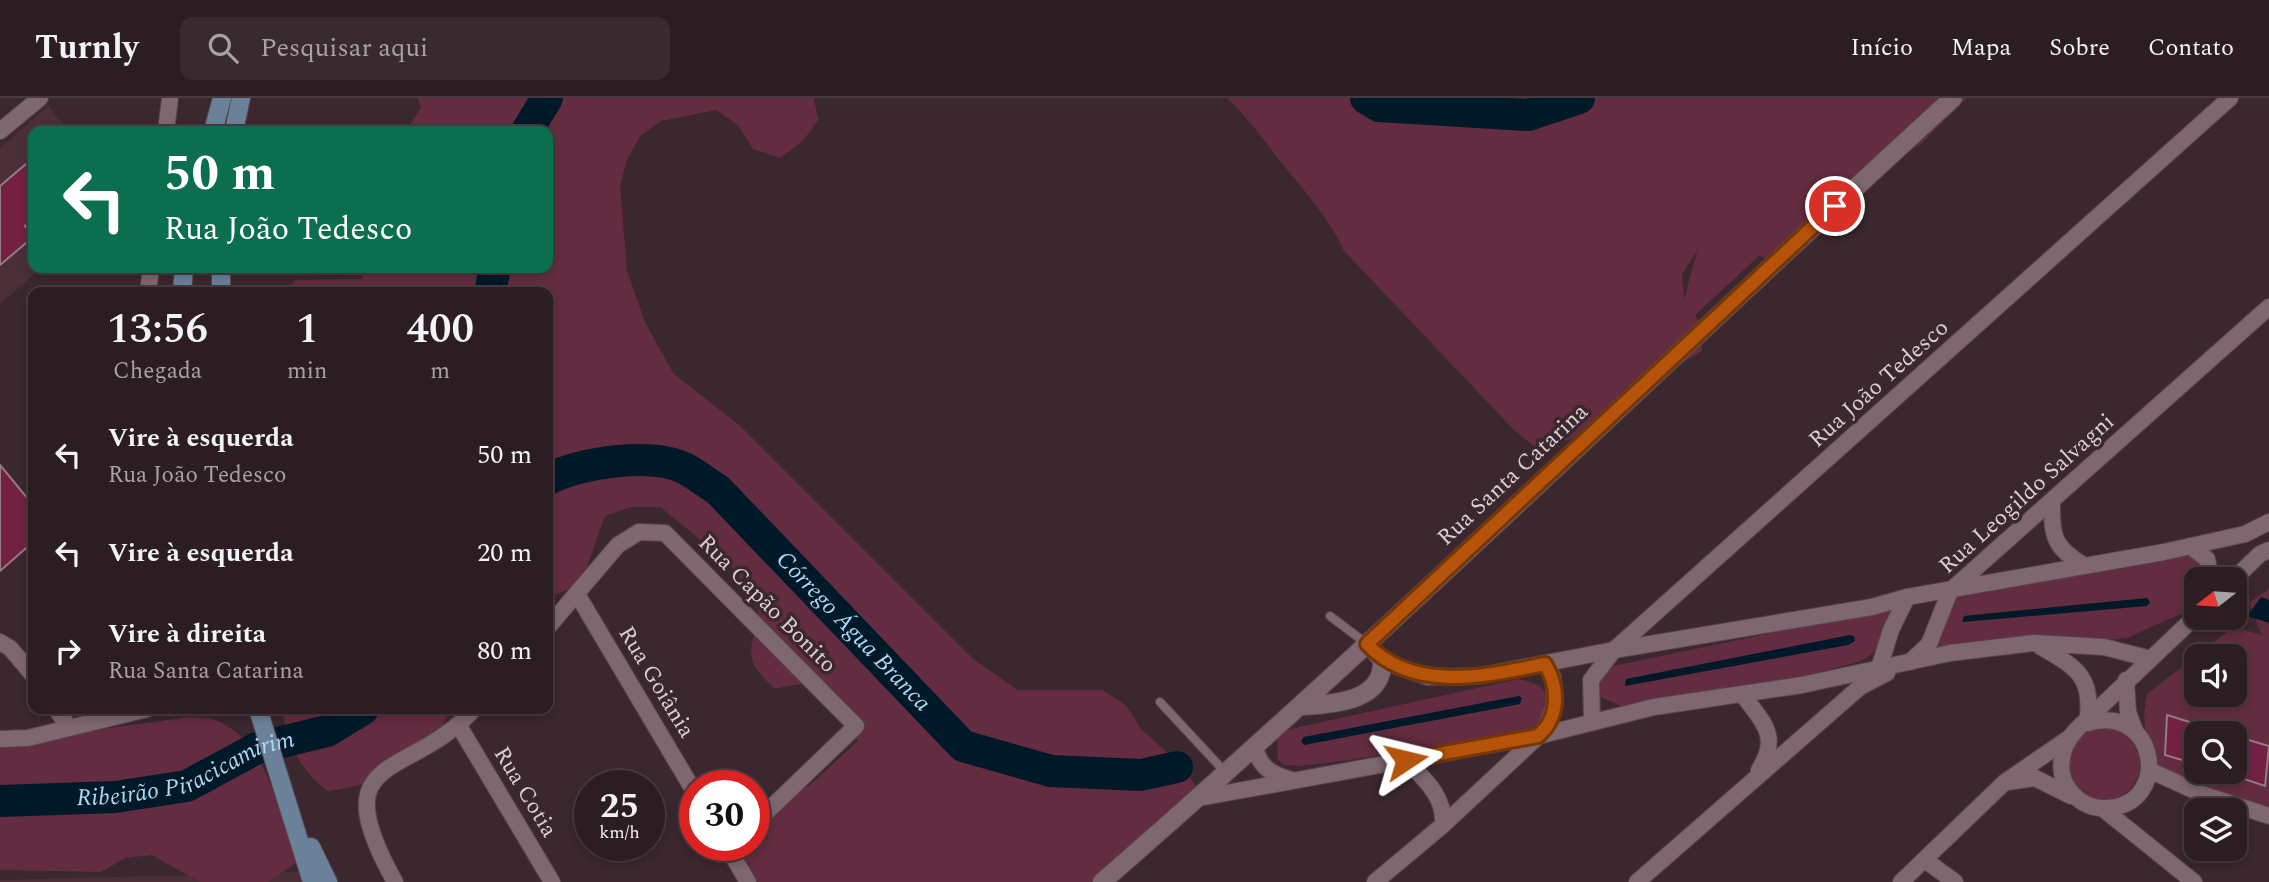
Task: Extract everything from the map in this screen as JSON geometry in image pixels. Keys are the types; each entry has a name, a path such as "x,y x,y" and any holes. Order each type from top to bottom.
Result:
{"main road":[{"path":"214,126 222,98"},
{"path":"235,126 241,98"},
{"path":"260,714 312,882"},
{"path":"286,796 328,882"}],"street":[{"path":"0,131 40,98"},
{"path":"167,126 170,98"},
{"name":"Rua Santa Catarina","path":"1102,882 1303,706 1533,492 1736,296 1953,98"},
{"name":"Rua João Tedesco","path":"1592,720 1591,680 1615,650 2230,98"},
{"name":"Rua Leogildo Salvagni","path":"1637,882 1860,687 1911,662 1934,636 1950,591 2269,307"},
{"path":"2052,502 2052,533 2067,555 2085,566"},
{"path":"1367,644 1382,661 1428,677 1479,676 1872,607 1907,597 2190,546 2245,534 2269,522"},
{"name":"Rua Capão Bonito","path":"577,594 618,545 639,532 665,533 856,726 770,809"},
{"path":"2190,546 2207,559 2209,567"},
{"path":"2246,567 2260,554 2269,550"},
{"path":"553,621 577,594"},
{"name":"Rua Goiânia","path":"577,594 681,770"},
{"path":"1879,668 1891,630 1907,597"},
{"path":"1901,882 2005,782 2087,723 2126,680 2184,627"},
{"path":"0,642 10,648 28,668"},
{"path":"2034,643 2066,661 2081,676 2091,697 2087,723"},
{"path":"1199,798 1290,779 1538,736 1592,720 1654,707 1743,695 1950,653 2034,643 2104,647 2151,659"},
{"path":"1303,706 1356,698 1377,682 1383,672 1382,661"},
{"path":"1375,882 1443,825 1545,730 1555,704 1553,678 1545,664"},
{"path":"2102,808 2119,806 2133,799 2144,786 2149,770 2149,756 2128,712 2126,680"},
{"path":"1743,695 1768,729 1771,745 1752,781"},
{"path":"60,714 69,727"},
{"path":"0,739 28,738 125,714"},
{"path":"395,882 366,815 368,788 380,772 458,726 469,714"},
{"path":"2087,723 2112,719 2135,731"},
{"name":"Rua Cotia","path":"458,726 552,882"},
{"path":"2069,737 2061,764 2069,790 2078,800"},
{"path":"1255,748 1258,758 1268,770 1290,779"},
{"path":"1406,760 1437,795 1442,807 1443,825"},
{"path":"2149,770 2202,794 2269,816"},
{"path":"2005,782 2035,778 2078,800 2102,808 2194,882"},
{"path":"1925,860 1955,882"},
{"path":"737,861 748,882"}],"lane":[{"path":"1330,616 1367,644"},
{"path":"1160,702 1226,773"}],"shaded area":[{"path":"418,98 814,98 818,120 803,141 780,158 753,149 738,125 716,110 661,121 640,136 627,159 620,187 627,271 646,324 674,374 738,424 973,659 1018,690 1102,690 1126,705 1141,729 1182,766 1197,788 1107,882 758,882 745,861 770,861 770,798 809,786 857,742 857,734 825,691 806,684 775,689 759,672 754,665 751,649 760,618 751,593 727,561 660,507 630,507 605,516 587,567 570,589 553,595 553,287 290,287 296,280 362,279 363,273 553,273 553,126 409,126 421,108"},
{"path":"1227,98 1967,98 1924,141 1881,172 1840,216 1819,233 1771,260 1759,256 1695,315 1700,323 1702,351 1657,378 1585,432 1571,439 1536,448 1514,430 1344,251 1315,204","holes":["1697,251 1684,299 1682,274"]},
{"path":"48,106 66,126 28,126 28,273 36,273 0,304 0,148"},
{"path":"2187,551 2200,567 2184,567 2184,612 2127,638 1940,657 1938,646 1955,592"},
{"path":"2269,589 2269,809 2247,803 2247,798 2227,798 2200,791 2186,784 2247,784 2247,721 2184,721 2184,783 2147,764 2144,713 2147,694 2184,665 2184,707 2247,707 2247,644 2211,644 2229,630 2244,630 2262,635 2249,603"},
{"path":"1891,608 1880,643 1873,652 1856,663 1812,676 1621,706 1594,694 1599,669"},
{"path":"1518,679 1543,689 1548,700 1543,726 1519,735 1298,766 1285,765 1278,760 1277,740 1286,730"},
{"path":"282,714 448,714 430,742 401,766 366,783 328,791 308,773 296,755"},
{"path":"190,717 222,723 238,734 251,748 271,784 296,863 268,882 200,882 152,855 125,858 101,872 0,870 0,743"},
{"path":"2104,728 2124,734 2134,744 2140,764 2134,784 2124,794 2104,800 2084,794 2074,784 2068,764 2074,744 2084,734"},
{"path":"299,872 303,882 0,882 0,880"}],"water":[{"path":"2261,597 2269,600 2269,623 2247,616"},
{"path":"2147,598 2150,602 2147,606 1962,622 1964,616"},
{"path":"1854,636 1855,641 1848,645 1625,686 1626,679"},
{"path":"1519,696 1522,698 1520,704 1304,745 1301,741 1304,737"}],"building":[{"path":"28,162 28,224 25,226 28,230 28,241 0,265 0,186"},
{"path":"0,465 28,499 28,546 0,571"},
{"path":"2167,715 2186,721 2184,721 2184,761 2165,755"},
{"path":"2247,740 2269,746 2265,786 2247,780"}],"waterway":[{"name":"Ribeirão Piracicamirim","path":"530,126 547,98"},
{"name":"Ribeirão Piracicamirim","path":"1366,98 1379,106 1528,115 1579,98"},
{"name":"Ribeirão Piracicamirim","path":"491,287 494,273"},
{"name":"Córrego Água Branca","path":"553,477 597,464 636,460 672,464 694,474 718,490 963,746 1051,771 1141,775 1177,767"},
{"name":"Ribeirão Piracicamirim","path":"0,801 115,797 187,786 257,748 327,731 355,714"}],"route":[{"path":"1406,760 1538,736 1553,716 1553,678 1545,664 1479,676 1428,677 1382,661 1367,644 1533,492 1736,296 1835,206"}]}
